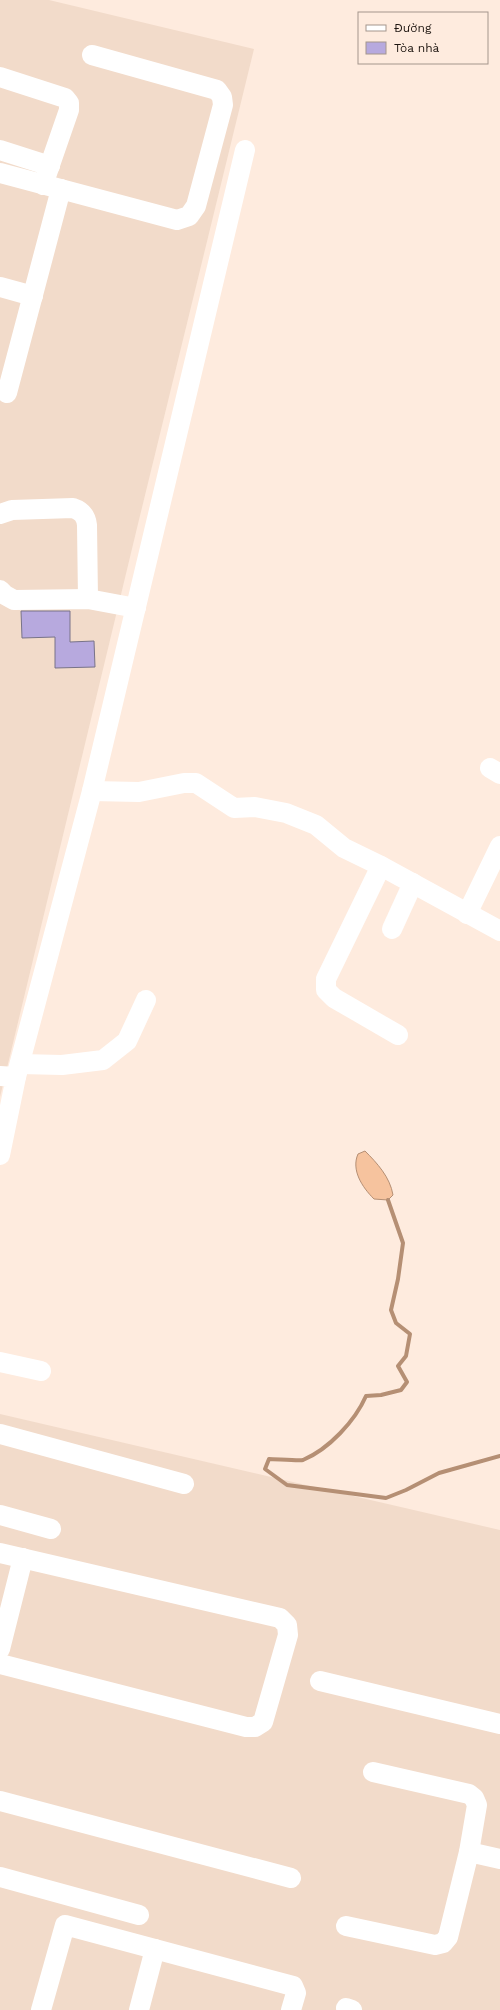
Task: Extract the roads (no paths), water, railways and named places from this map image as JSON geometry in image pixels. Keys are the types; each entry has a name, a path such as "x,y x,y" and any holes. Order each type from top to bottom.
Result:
{"street":[{"path":"0,173 177,220 189,216 196,206 223,105 222,97 216,90 92,55"},
{"path":"0,76 65,98 68,103 69,110 50,166 52,187 33,296 7,393"},
{"path":"0,150 50,166"},
{"path":"0,1155 12,1072 92,791 245,150"},
{"path":"206,169 239,177"},
{"path":"0,287 33,296"},
{"path":"0,514 12,510 73,508 81,512 87,525 88,599"},
{"path":"0,590 14,600 88,599 136,608"},
{"path":"92,791 139,792 184,782 196,783 234,808 254,808 286,813 316,825 344,848 413,883 500,931"},
{"path":"467,914 500,846"},
{"path":"381,866 326,979 326,990 334,998 398,1035"},
{"path":"392,929 413,883"},
{"path":"12,1072 62,1064 103,1060 126,1041 146,1000"},
{"path":"0,1362 41,1371"},
{"path":"0,1434 184,1484"},
{"path":"0,1515 51,1529"},
{"path":"0,1553 280,1618 287,1625 288,1635 263,1722 255,1727 246,1727 0,1664"},
{"path":"0,1649 23,1558"},
{"path":"320,1681 500,1724"},
{"path":"346,1926 435,1945 443,1943 448,1937 469,1852 477,1805 474,1798 469,1794 372,1772"},
{"path":"0,1801 291,1878"},
{"path":"469,1852 500,1859"},
{"path":"0,1877 139,1915"},
{"path":"41,2010 65,1925 292,1986 296,1993 291,2010"},
{"path":"139,2010 155,1949"}],"waterway":[{"path":"388,1200 403,1243 398,1279 391,1310 396,1323 410,1334 406,1356 398,1366 407,1382 401,1390 381,1395 366,1396 355,1415 340,1433 331,1442 313,1455 303,1460 269,1459 265,1469 287,1485 386,1498 406,1490 439,1473 500,1456"}]}
